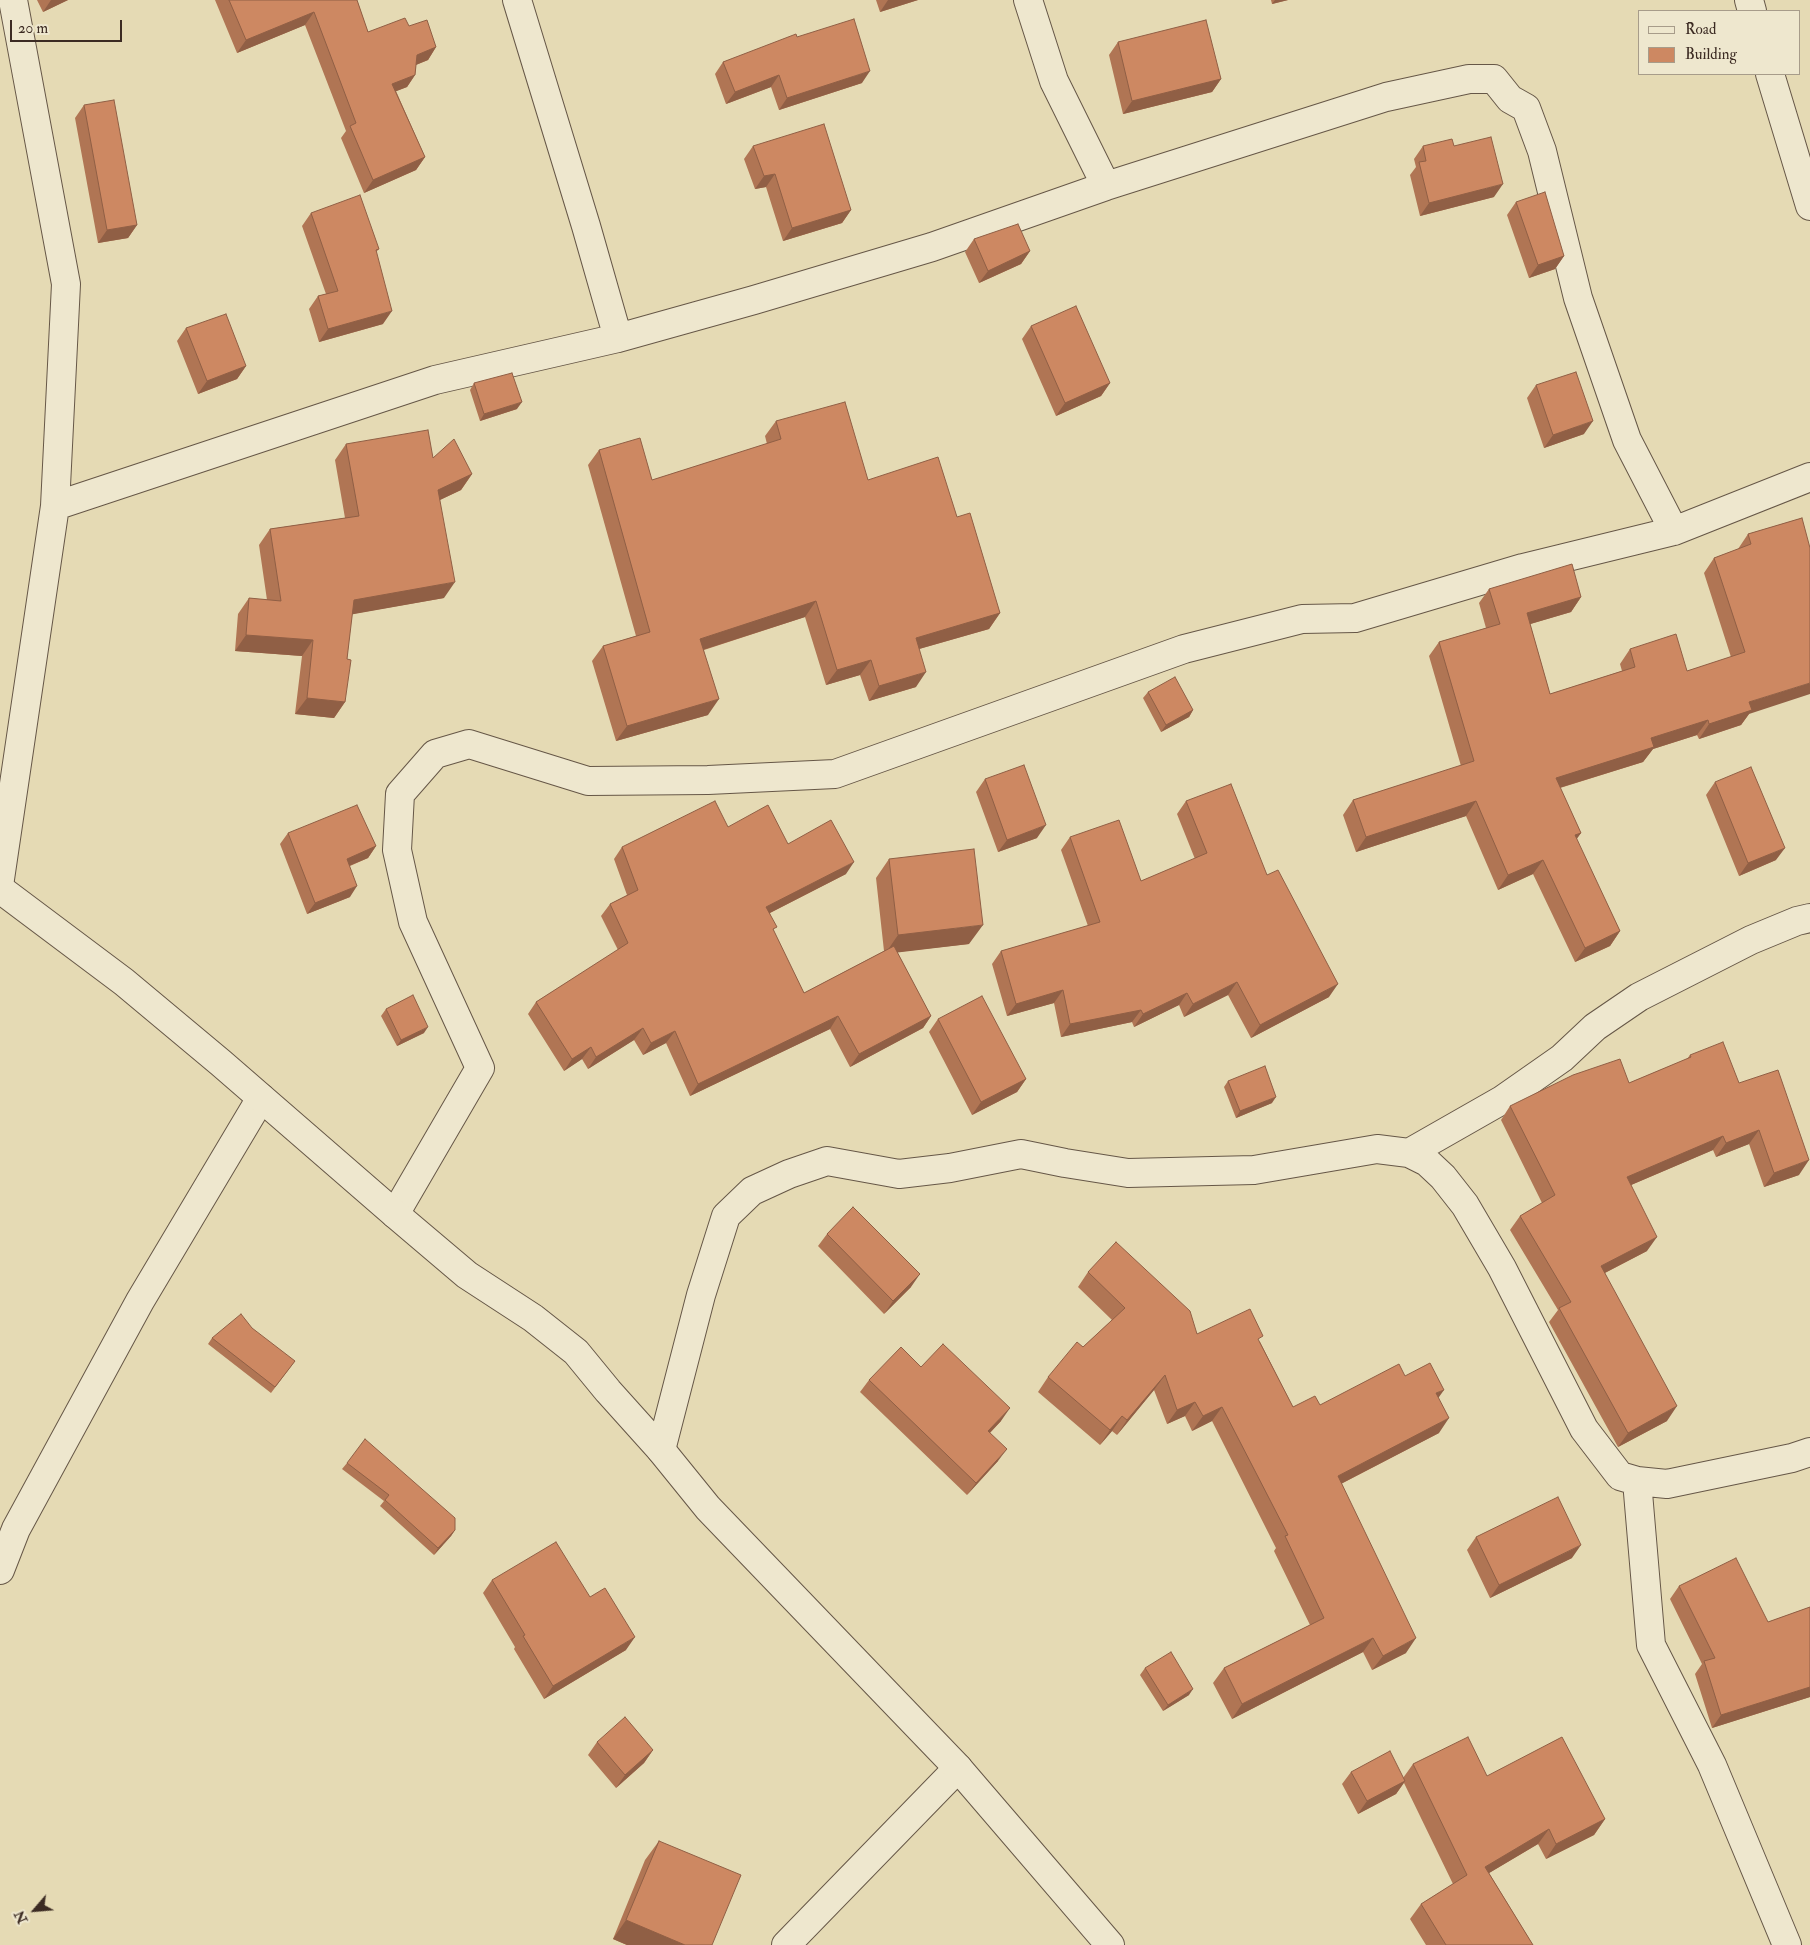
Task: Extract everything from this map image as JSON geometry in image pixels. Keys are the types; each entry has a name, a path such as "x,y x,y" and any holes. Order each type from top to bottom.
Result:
{"street":[{"path":"0,880 54,506 66,284 13,0"},
{"path":"517,0 618,338"},
{"path":"1028,0 1054,81 1106,186"},
{"path":"1770,75 1810,203"},
{"path":"54,506 434,380 618,338 932,247 1106,186 1386,97 1469,79 1494,79 1510,99 1526,108 1542,151 1578,298 1624,431 1674,531"},
{"path":"395,1214 480,1068 413,922 397,850 400,794 434,754 469,744 527,760 588,781 708,780 836,774 1184,649 1302,619 1355,618 1524,568 1674,531 1810,477"},
{"path":"0,889 124,982 467,1274 533,1318 576,1352 661,1450 708,1508 958,1768 1110,1945"},
{"path":"1409,1153 1502,1100 1562,1058 1594,1026 1639,997 1751,940 1797,920 1810,918"},
{"path":"0,1570 16,1529 140,1300 262,1098"},
{"path":"661,1450 701,1295 726,1216 752,1191 789,1174 827,1161 898,1174 950,1168 1021,1154 1128,1172 1254,1170 1377,1149 1409,1153 1427,1162 1443,1177 1465,1204 1502,1268 1584,1429 1620,1476 1667,1484 1792,1458 1810,1452"},
{"path":"1637,1480 1651,1645 1712,1765 1786,1945"},
{"path":"786,1945 958,1768"}],"building":[{"path":"229,0 357,0 368,32 405,18 409,26 427,20 436,47 417,55 415,75 392,84 425,157 373,180 350,126 356,123 314,12 246,40"},
{"path":"854,19 870,71 787,98 779,75 735,92 723,62 796,34 797,37"},
{"path":"1206,20 1221,79 1132,101 1118,42"},
{"path":"114,100 137,225 107,230 84,105"},
{"path":"824,124 851,210 792,228 775,174 764,176 753,146"},
{"path":"1491,137 1503,184 1429,203 1419,162 1426,161 1423,146 1452,139 1454,146"},
{"path":"1545,192 1564,256 1538,265 1516,202"},
{"path":"360,195 379,249 376,250 392,311 328,329 318,296 338,291 311,213"},
{"path":"1018,224 1030,251 988,271 974,239"},
{"path":"1076,306 1110,383 1065,403 1031,326"},
{"path":"226,314 246,366 207,381 186,328"},
{"path":"1576,372 1593,421 1553,435 1536,385"},
{"path":"512,373 522,402 484,414 474,383"},
{"path":"845,402 868,480 938,457 957,517 970,513 1000,613 916,638 926,672 879,686 871,660 837,670 816,601 700,639 719,699 627,726 603,646 650,632 599,450 640,438 652,480 781,439 776,421"},
{"path":"428,430 433,458 454,439 472,474 438,490 455,582 354,600 347,659 351,660 345,702 307,698 313,640 246,635 249,598 281,601 270,529 359,516 346,444"},
{"path":"1802,518 1810,548 1810,683 1749,702 1752,710 1709,724 1708,720 1651,738 1654,747 1556,778 1581,833 1575,835 1620,931 1585,948 1543,860 1508,875 1476,801 1366,837 1353,800 1474,761 1439,642 1500,624 1489,589 1572,564 1581,597 1527,613 1550,694 1635,667 1630,649 1676,634 1687,671 1745,652 1714,558 1751,544 1748,534"},
{"path":"1175,677 1193,710 1166,725 1148,692"},
{"path":"1024,765 1046,825 1007,840 985,779"},
{"path":"1751,767 1785,848 1748,863 1715,782"},
{"path":"1231,784 1267,875 1278,870 1338,984 1260,1025 1237,982 1193,1004 1187,993 1143,1014 1141,1010 1070,1024 1063,990 1016,1004 1001,951 1100,922 1070,837 1119,820 1141,881 1207,853 1186,801"},
{"path":"715,801 728,827 768,805 788,844 831,820 854,862 766,907 777,927 773,929 804,993 894,946 931,1016 859,1054 838,1016 698,1084 675,1031 651,1043 643,1028 596,1057 591,1047 572,1059 536,1002 628,943 610,904 638,890 622,847"},
{"path":"357,805 376,846 347,859 357,886 315,903 288,833"},
{"path":"974,849 983,925 898,935 889,859"},
{"path":"413,995 428,1027 401,1040 386,1009"},
{"path":"982,996 1026,1079 981,1102 938,1019"},
{"path":"1723,1042 1739,1083 1778,1070 1809,1160 1774,1173 1759,1130 1726,1143 1723,1136 1627,1177 1657,1237 1601,1266 1677,1406 1628,1433 1559,1308 1571,1302 1520,1216 1555,1195 1510,1106 1573,1075 1620,1059 1629,1083"},
{"path":"1265,1066 1276,1097 1240,1111 1228,1081"},
{"path":"853,1207 920,1274 893,1301 827,1234"},
{"path":"1116,1242 1190,1311 1197,1334 1250,1309 1263,1336 1258,1339 1293,1407 1315,1396 1320,1405 1399,1364 1405,1376 1430,1363 1444,1390 1436,1393 1449,1418 1338,1476 1416,1638 1383,1656 1373,1638 1242,1704 1224,1668 1324,1618 1285,1536 1288,1535 1222,1407 1203,1416 1195,1402 1177,1410 1165,1375 1127,1420 1122,1416 1110,1430 1048,1377 1077,1342 1083,1347 1125,1308 1088,1272"},
{"path":"241,1314 252,1328 295,1361 275,1387 212,1338"},
{"path":"943,1344 1010,1408 988,1431 1007,1449 976,1483 869,1380 901,1347 921,1367"},
{"path":"365,1439 455,1518 455,1530 438,1548 385,1500 389,1495 347,1463"},
{"path":"1558,1497 1581,1545 1499,1585 1476,1537"},
{"path":"556,1542 590,1597 605,1588 635,1637 553,1686 492,1580"},
{"path":"1736,1558 1768,1622 1810,1607 1810,1687 1721,1715 1704,1661 1715,1658 1679,1586"},
{"path":"1171,1652 1193,1689 1168,1705 1145,1668"},
{"path":"625,1717 653,1750 625,1775 597,1742"},
{"path":"1468,1737 1487,1776 1562,1737 1605,1819 1556,1844 1549,1829 1485,1867 1533,1945 1446,1945 1421,1904 1467,1875 1413,1764"},
{"path":"1390,1751 1405,1781 1367,1801 1351,1772"},
{"path":"659,1841 741,1875 712,1945 685,1945 626,1920"}]}
